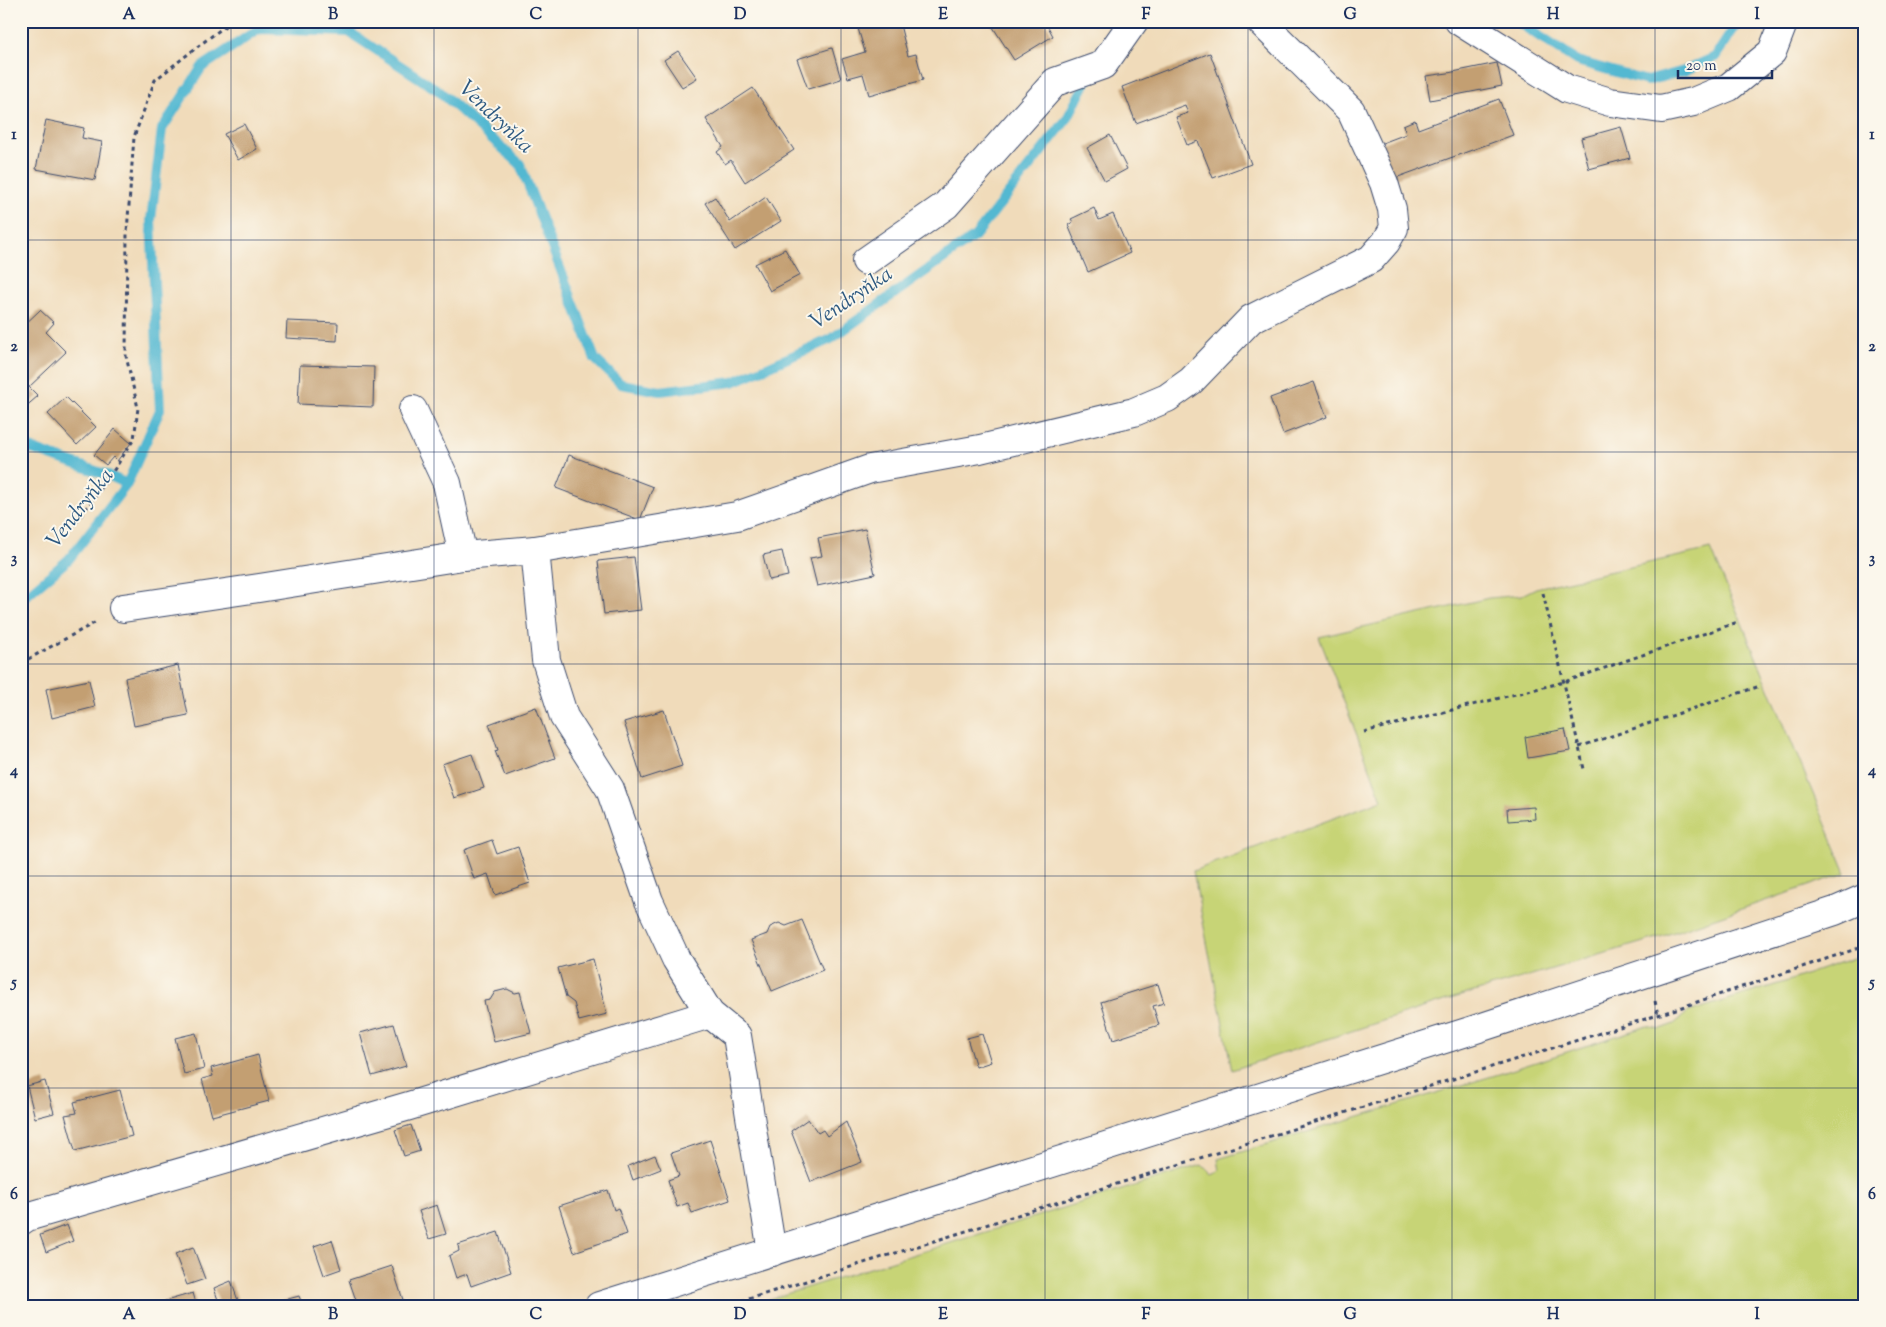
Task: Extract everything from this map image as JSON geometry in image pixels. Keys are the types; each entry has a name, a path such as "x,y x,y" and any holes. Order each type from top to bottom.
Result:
{"street":[{"path":"866,261 946,205 1056,82 1104,65 1134,21"},
{"path":"123,608 463,556 535,550 738,516 870,470 980,449 1134,412 1167,398 1191,381 1251,319 1371,259 1386,242 1394,228 1392,209 1384,183 1351,111 1260,21"},
{"path":"1459,21 1567,89 1610,102 1660,109 1693,102 1729,87 1772,52 1784,21"},
{"path":"413,410 447,483 463,556"},
{"path":"535,550 546,660 564,717 610,789 649,901 676,959 710,1014 736,1036 772,1252"},
{"path":"599,1306 1621,982 1836,911 1865,898"},
{"path":"21,1221 36,1214 399,1108 710,1014"}],"path":[{"path":"71,529 110,476 134,439 138,408 126,356 127,232 134,137 155,80 232,21"},
{"path":"1543,593 1584,769"},
{"path":"21,663 123,608"},
{"path":"1364,732 1564,682 1738,622"},
{"path":"1579,747 1760,686"},
{"path":"726,1306 1658,1015 1865,946"}],"green space":[{"path":"1711,549 1846,873 1657,938 1450,999 1232,1070 1193,871 1382,800 1319,637 1489,598 1522,595 1536,588"},
{"path":"1865,954 1865,1306 747,1306 1202,1165 1212,1175 1220,1171 1218,1159 1499,1074 1647,1026 1660,1029 1674,1024 1688,1012 1788,981"}],"building":[{"path":"870,21 899,21 908,56 916,54 923,80 869,95 863,74 848,78 842,59 865,52 857,25"},
{"path":"989,21 1045,21 1053,36 1014,60"},
{"path":"832,48 841,79 808,89 797,59"},
{"path":"678,51 697,78 682,87 664,60"},
{"path":"1210,53 1251,164 1213,178 1198,141 1187,145 1176,117 1188,113 1185,105 1136,123 1122,87"},
{"path":"1497,63 1502,86 1430,100 1426,76"},
{"path":"753,88 794,150 745,182 731,160 725,164 717,152 723,147 706,119"},
{"path":"1499,99 1513,135 1390,180 1377,145 1406,134 1403,125 1415,120 1418,129"},
{"path":"46,120 84,128 82,138 102,142 95,180 36,169"},
{"path":"244,124 257,149 238,160 224,134"},
{"path":"1621,127 1630,158 1589,169 1581,138"},
{"path":"1110,135 1127,169 1105,181 1087,148"},
{"path":"715,197 730,222 766,197 781,221 735,250 705,203"},
{"path":"1094,208 1099,220 1113,214 1130,253 1088,272 1068,225 1073,222 1071,219"},
{"path":"785,249 800,275 770,291 755,264"},
{"path":"40,310 54,323 46,332 66,352 29,387 38,396 23,409 21,407 21,328"},
{"path":"287,321 338,323 337,341 286,338"},
{"path":"300,365 374,367 373,407 298,404"},
{"path":"1314,382 1327,417 1283,434 1270,398"},
{"path":"66,397 96,427 77,445 48,414"},
{"path":"115,429 131,443 117,461 113,457 106,465 94,455"},
{"path":"569,455 653,487 640,520 556,488"},
{"path":"865,529 875,574 817,586 810,558 822,556 818,538"},
{"path":"782,551 788,576 769,580 763,555"},
{"path":"634,557 641,610 604,614 598,561"},
{"path":"178,665 188,715 134,726 125,678"},
{"path":"89,680 95,707 52,718 46,689"},
{"path":"536,707 555,758 505,776 495,751 498,750 489,724"},
{"path":"664,710 682,766 642,779 624,722"},
{"path":"1565,729 1570,751 1528,758 1525,737"},
{"path":"472,754 484,788 454,798 442,764"},
{"path":"1534,807 1535,819 1508,821 1507,809"},
{"path":"492,840 497,854 518,847 530,883 495,895 488,874 474,879 464,850"},
{"path":"802,920 823,970 772,991 751,940 767,934 770,927 779,923 786,926"},
{"path":"593,959 607,1014 579,1021 574,1003 566,997 558,968"},
{"path":"1158,984 1164,1003 1153,1006 1159,1025 1113,1040 1101,1002"},
{"path":"507,989 515,993 520,992 531,1033 494,1042 484,1001 490,1000 495,992"},
{"path":"394,1024 406,1066 372,1076 360,1033"},
{"path":"196,1033 204,1069 184,1074 175,1038"},
{"path":"982,1034 991,1062 976,1067 967,1038"},
{"path":"258,1055 269,1101 212,1116 202,1079 213,1076 211,1068"},
{"path":"45,1081 54,1113 35,1118 27,1086"},
{"path":"120,1090 132,1136 75,1151 65,1115 77,1113 74,1102"},
{"path":"808,1119 818,1133 823,1130 827,1136 846,1122 862,1162 811,1182 791,1131"},
{"path":"411,1125 420,1151 404,1156 395,1130"},
{"path":"710,1140 730,1200 692,1213 688,1203 677,1207 668,1180 679,1176 671,1153"},
{"path":"655,1155 661,1169 633,1180 628,1166"},
{"path":"608,1190 614,1210 618,1208 627,1234 574,1252 559,1206"},
{"path":"437,1205 446,1234 429,1239 419,1211"},
{"path":"67,1225 73,1241 46,1252 40,1235"},
{"path":"498,1232 511,1272 471,1286 467,1274 456,1278 449,1256 459,1251 458,1245"},
{"path":"332,1240 341,1269 324,1275 314,1246"},
{"path":"193,1247 205,1279 187,1285 175,1254"},
{"path":"392,1266 405,1306 358,1306 349,1280"},
{"path":"231,1281 240,1306 220,1306 214,1288"},
{"path":"193,1293 197,1306 152,1306 152,1305"},
{"path":"299,1296 303,1306 267,1306 267,1305"}],"waterway":[{"name":"Vendryňka","path":"1516,21 1577,61 1647,81 1684,71 1715,57 1739,21"},
{"name":"Vendryňka","path":"21,600 69,559 127,484 160,410 151,220 162,129 202,67 259,29 349,32 439,91 520,164 595,359 621,384 660,391 733,382 831,339 975,236 1067,119 1089,76"},
{"path":"21,445 110,476 127,484"}]}
